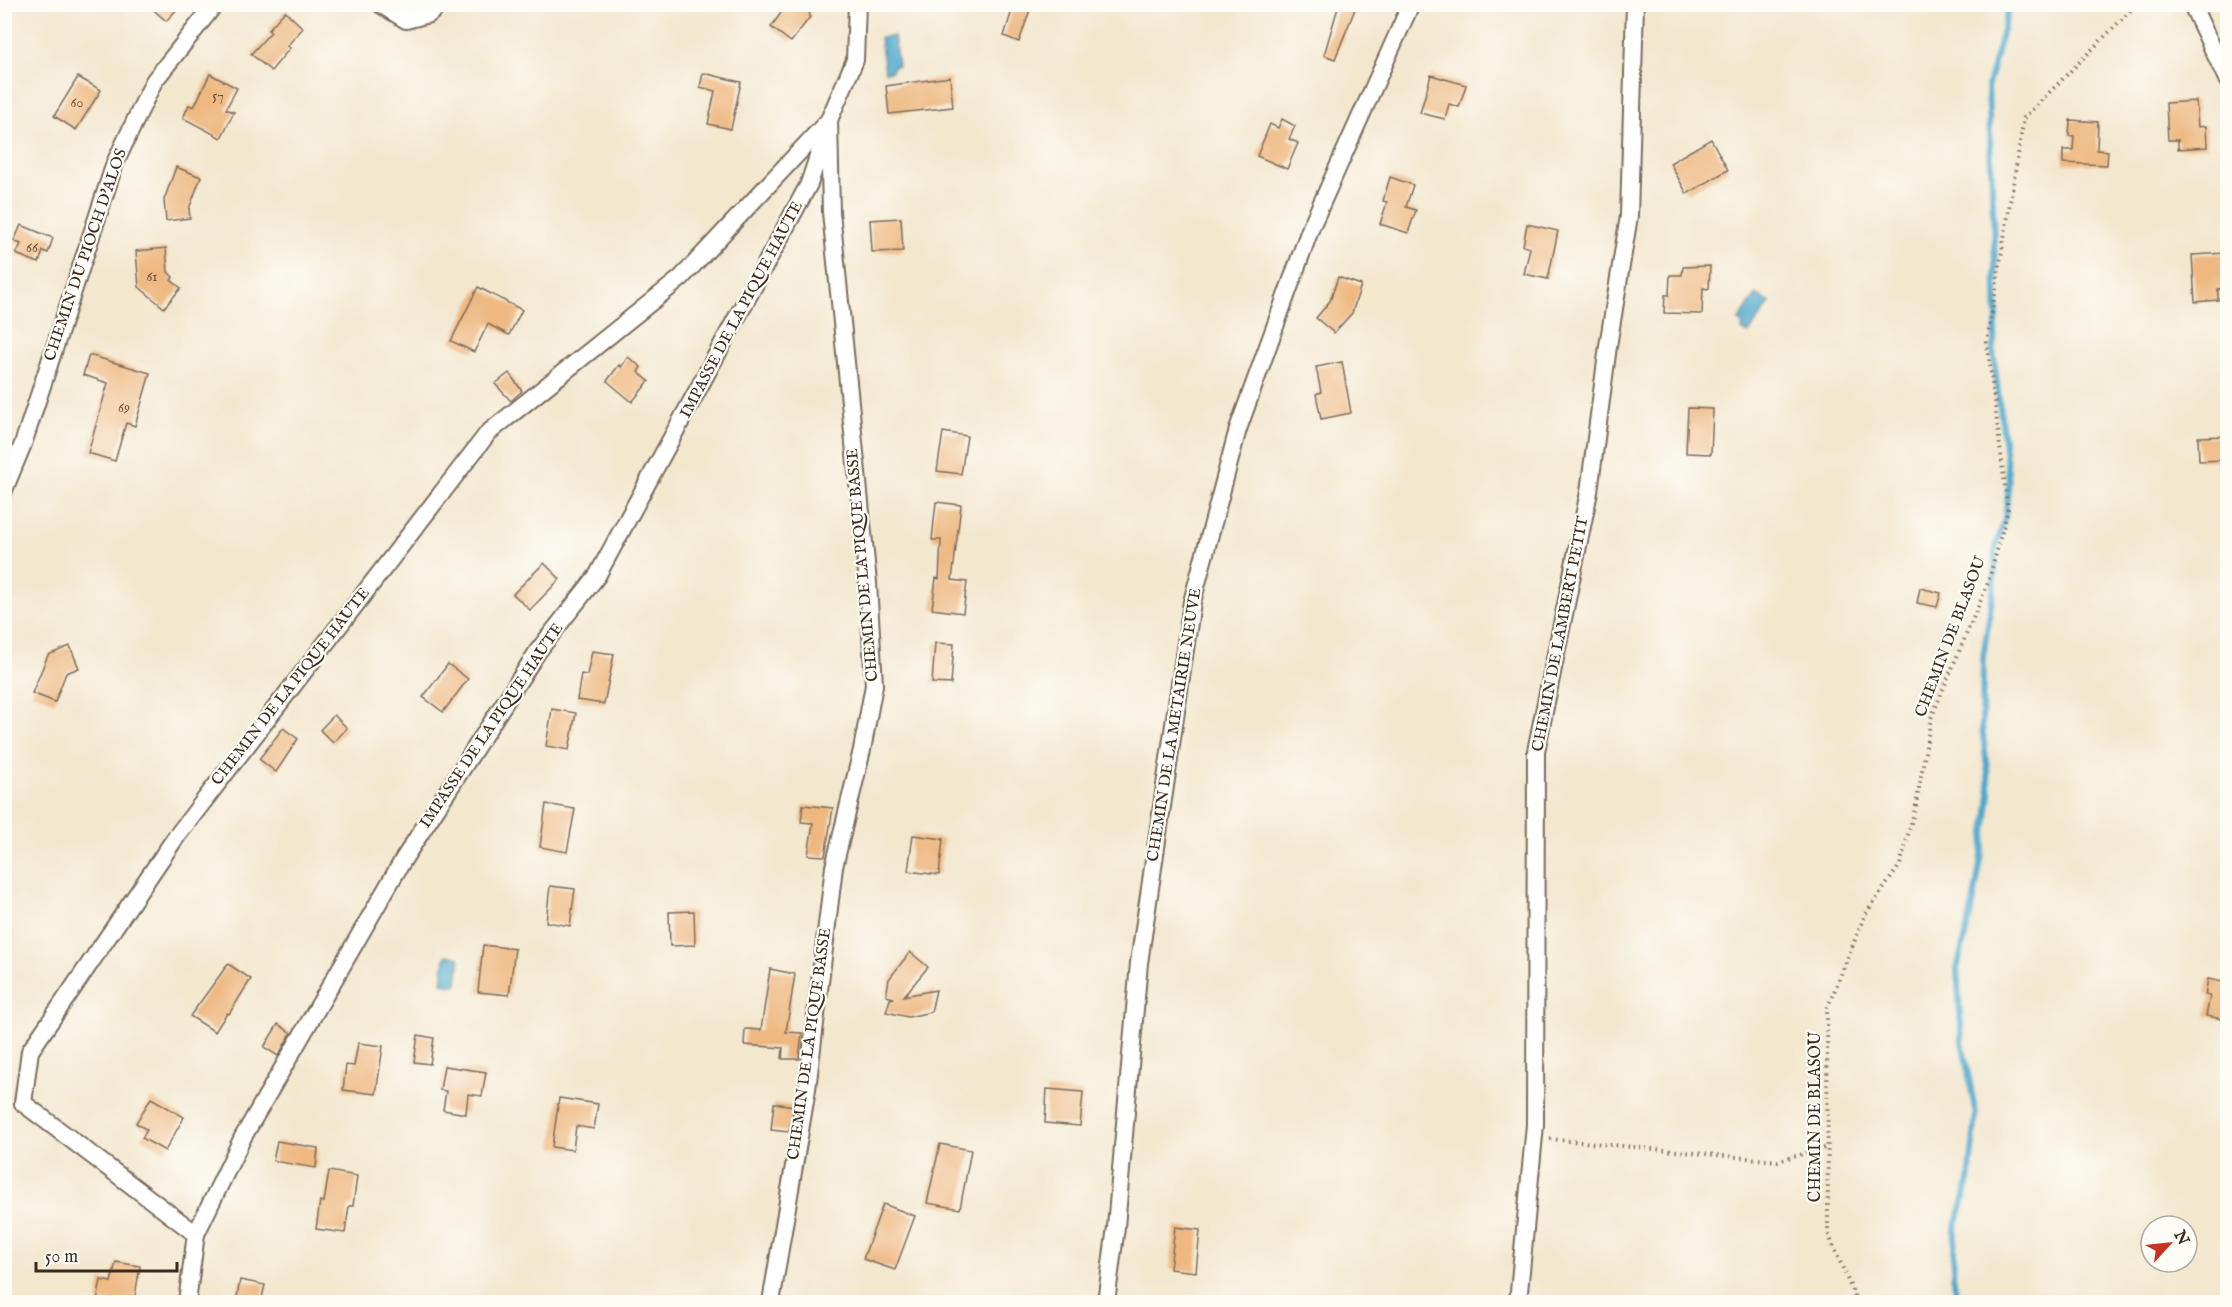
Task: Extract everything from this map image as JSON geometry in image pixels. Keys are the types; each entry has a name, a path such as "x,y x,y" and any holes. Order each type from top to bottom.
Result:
{"street":[{"name":"CHEMIN DU PIOCH D'ALOS","path":"4,490 22,444 115,163 154,81 215,4"},
{"path":"380,4 406,20 429,14 441,4"},
{"name":"CHEMIN DE LA PIQUE BASSE","path":"771,1302 807,1089 834,867 862,750 874,685 868,583 831,212 830,120 855,60 858,4"},
{"name":"CHEMIN DE LA METAIRIE NEUVE","path":"1106,1302 1116,1227 1139,963 1192,602 1238,429 1311,227 1411,4"},
{"name":"CHEMIN DE LAMBERT PETIT","path":"1518,1302 1534,1137 1536,751 1589,492 1608,346 1629,216 1635,4"},
{"path":"2194,4 2194,9 2228,81"},
{"name":"CHEMIN DE LA PIQUE HAUTE","path":"196,1234 23,1103 30,1051 176,837 488,433 681,278 830,120"},
{"name":"IMPASSE DE LA PIQUE HAUTE","path":"196,1234 243,1137 403,860 538,651 597,576 809,184 830,120"},
{"path":"187,1302 196,1234"}],"path":[{"name":"CHEMIN DE BLASOU","path":"1857,1302 1828,1233 1827,1009 1865,915 1900,865 1916,805 1931,718 1988,583 2008,510 1987,342 2024,118 2137,4"},
{"path":"1534,1137 1778,1161 1828,1147"}],"water":[{"path":"894,36 898,66 894,66 892,71 885,72 880,38"},
{"path":"1756,294 1770,303 1748,334 1742,330 1743,324 1738,321"},
{"path":"447,955 458,957 460,960 455,985 442,983"}],"building":[{"path":"147,4 182,4 166,21"},
{"path":"782,4 808,4 810,17 791,42 771,27 783,10"},
{"path":"1014,4 1032,4 1019,42 1004,36"},
{"path":"1339,4 1357,4 1335,59 1324,55"},
{"path":"285,11 303,28 287,46 290,48 271,71 251,54 271,32 268,30"},
{"path":"703,73 741,82 731,129 708,124 715,91 700,87"},
{"path":"210,74 237,88 226,109 234,112 221,138 183,118 189,105 194,107"},
{"path":"1431,75 1466,85 1459,107 1449,104 1445,119 1420,113"},
{"path":"78,77 101,90 76,130 54,116"},
{"path":"950,77 953,107 889,114 886,86"},
{"path":"2196,101 2198,127 2206,126 2207,147 2178,149 2178,140 2168,140 2166,103"},
{"path":"1282,119 1295,126 1289,139 1298,143 1287,169 1257,156 1270,124 1278,128"},
{"path":"2070,120 2098,122 2097,150 2108,151 2107,165 2063,163 2063,150 2073,150 2074,136 2069,136"},
{"path":"1711,139 1728,170 1687,194 1670,163"},
{"path":"176,167 201,177 189,209 190,218 166,221 164,200"},
{"path":"1390,177 1413,185 1406,207 1416,210 1408,233 1380,224 1387,202 1383,201"},
{"path":"901,218 903,251 872,252 870,220"},
{"path":"1527,224 1558,231 1548,279 1524,274 1530,248 1523,246"},
{"path":"21,225 53,238 48,253 43,251 39,263 16,254 21,244 14,241"},
{"path":"166,248 168,272 173,277 171,280 181,288 164,308 139,287 136,251"},
{"path":"2226,253 2228,288 2218,289 2218,300 2195,302 2192,255"},
{"path":"1710,266 1709,289 1703,288 1702,314 1664,313 1665,295 1669,295 1670,275 1682,275 1683,267"},
{"path":"1338,277 1361,285 1352,313 1334,333 1316,318 1330,301"},
{"path":"478,287 522,310 509,335 488,324 474,352 451,341"},
{"path":"89,355 150,373 135,426 126,423 115,461 88,453 108,383 83,375"},
{"path":"628,357 641,367 638,372 649,381 632,402 607,381"},
{"path":"1342,362 1351,413 1321,419 1316,394 1321,392 1316,367"},
{"path":"509,373 522,391 511,401 495,384"},
{"path":"1688,408 1713,409 1711,454 1686,453"},
{"path":"943,432 967,436 961,474 937,471"},
{"path":"2228,436 2228,460 2199,461 2198,437"},
{"path":"936,502 961,505 952,580 967,582 963,613 932,609 936,578 939,579 941,540 932,540"},
{"path":"544,563 560,579 530,610 513,594"},
{"path":"1920,588 1941,593 1937,607 1917,603"},
{"path":"935,643 954,644 951,684 932,683"},
{"path":"70,646 79,668 66,673 55,702 32,693 48,655"},
{"path":"592,651 614,654 604,704 577,700 581,674 587,675"},
{"path":"448,664 468,679 443,712 423,697"},
{"path":"552,709 576,713 569,750 546,746"},
{"path":"334,715 347,728 333,743 320,730"},
{"path":"283,728 298,739 276,772 259,759"},
{"path":"546,804 575,809 567,852 540,847"},
{"path":"803,805 833,808 825,856 808,855 813,823 801,822"},
{"path":"913,835 943,839 939,875 908,871"},
{"path":"550,886 575,889 570,926 546,922"},
{"path":"694,911 695,945 670,946 669,912"},
{"path":"483,945 515,949 509,995 478,992"},
{"path":"910,952 928,967 904,996 936,990 931,1012 908,1017 886,1012 890,999 894,998 886,996 889,979"},
{"path":"228,964 251,979 215,1032 190,1016"},
{"path":"770,969 795,974 786,1032 802,1033 799,1059 782,1059 783,1048 744,1045 745,1029 761,1030"},
{"path":"2208,979 2228,983 2228,1020 2206,1016 2210,996 2205,995"},
{"path":"278,1024 291,1033 278,1056 264,1047"},
{"path":"418,1035 434,1038 430,1064 414,1062"},
{"path":"358,1043 383,1046 376,1094 343,1090 346,1065 354,1066"},
{"path":"444,1066 486,1072 482,1096 468,1094 466,1114 443,1110 446,1091 440,1090"},
{"path":"1047,1089 1083,1092 1080,1126 1045,1123"},
{"path":"151,1098 184,1117 165,1151 142,1138 147,1130 136,1123"},
{"path":"559,1098 598,1104 594,1129 576,1126 573,1150 552,1147"},
{"path":"774,1103 794,1106 789,1132 771,1130"},
{"path":"277,1141 318,1148 316,1168 273,1161"},
{"path":"940,1144 971,1150 960,1209 927,1203"},
{"path":"329,1171 357,1176 353,1206 349,1206 345,1233 316,1229 320,1201 324,1202"},
{"path":"883,1204 915,1216 895,1270 863,1259"},
{"path":"1175,1227 1200,1230 1196,1272 1170,1269"},
{"path":"116,1262 140,1266 134,1302 97,1302 101,1280 111,1282"},
{"path":"240,1280 265,1285 261,1302 236,1302"}],"waterway":[{"path":"1958,1302 1953,1276 1955,1229 1969,1181 1976,1115 1962,1041 1957,969 1974,899 1990,794 1982,725 1983,657 1993,592 1994,554 2005,517 2009,482 1993,350 1997,317 1988,85 2010,4"}]}
